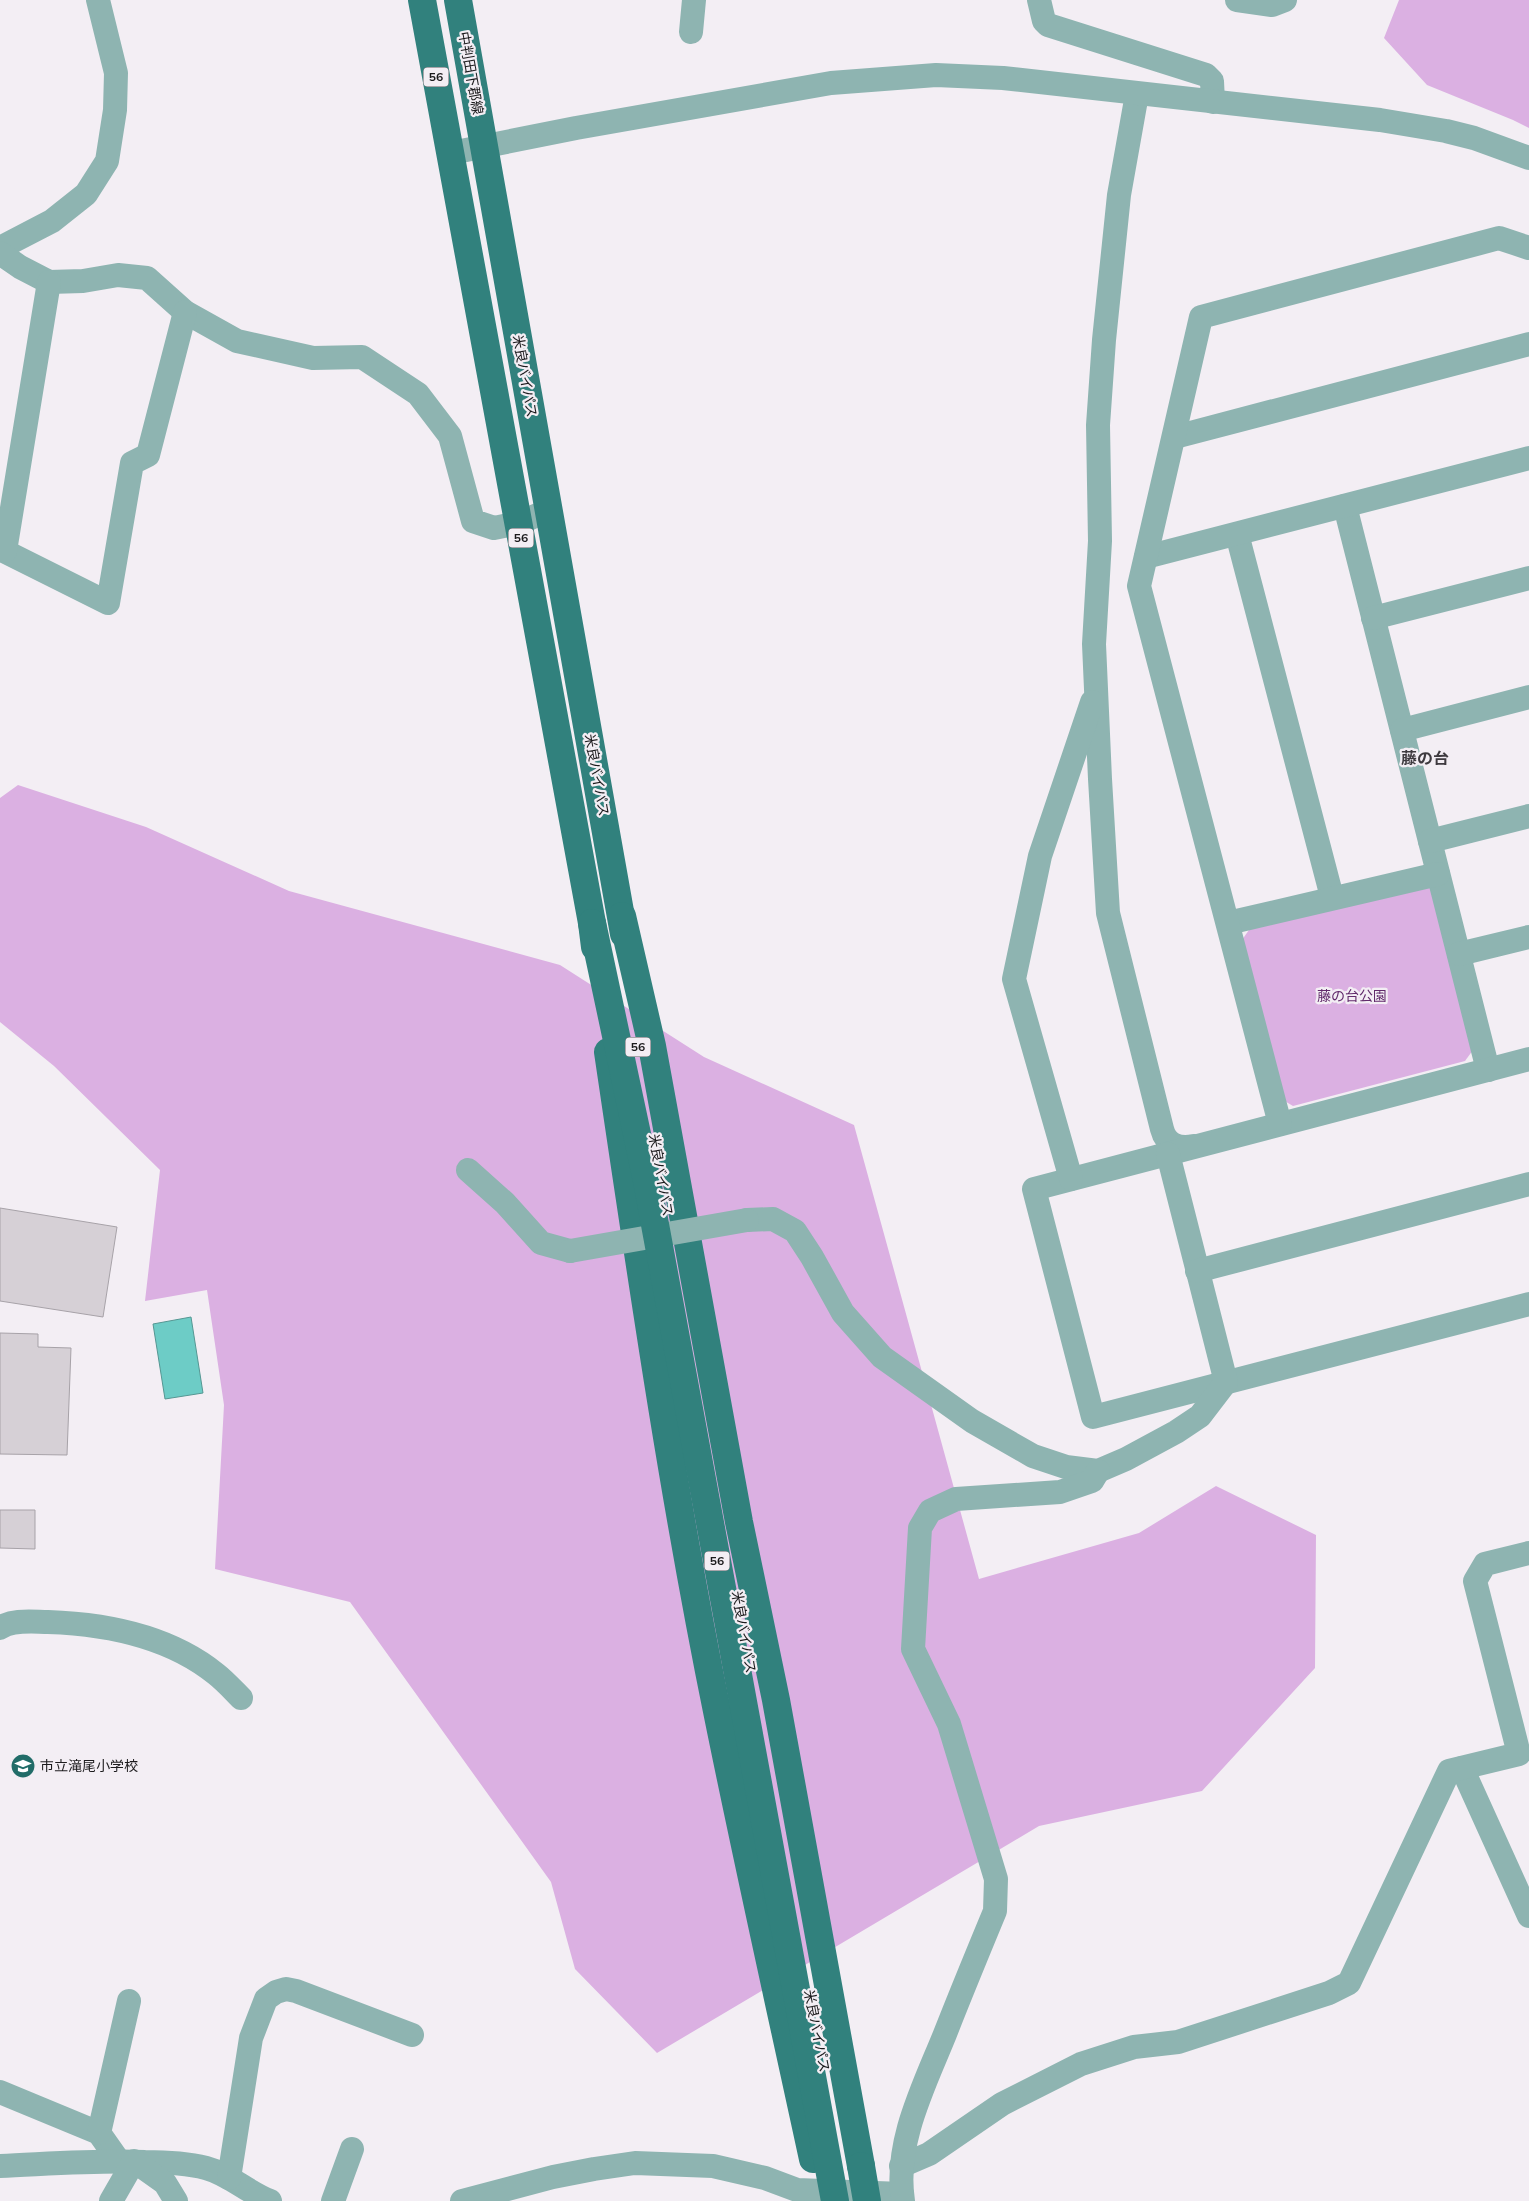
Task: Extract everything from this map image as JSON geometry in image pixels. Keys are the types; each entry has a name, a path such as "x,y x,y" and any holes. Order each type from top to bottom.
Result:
{"main road":[{"name":"56","path":"422,0 451,153"},
{"name":"中判田下郡線","path":"458,0 484,147"},
{"name":"米良バイパス","path":"484,147 622,916 638,1049 713,1456 759,1722 849,2201"},
{"name":"米良バイパス","path":"451,153 592,923 647,1181 835,2201"},
{"path":"622,916 652,1046 739,1522 776,1700 867,2201"},
{"path":"592,923 604,1027 637,1248 684,1538 718,1715 813,2159 806,2197"}],"street":[{"path":"0,248 52,221 86,194 107,161 115,110 116,73 98,0"},
{"path":"690,32 694,0"},
{"path":"1039,0 1044,21 1048,25 1206,75 1212,81 1213,102"},
{"path":"1237,0 1272,6 1285,0"},
{"path":"451,153 576,128 821,84 936,75 1003,78 1413,125 1474,138 1529,158"},
{"path":"1137,94 1119,196 1098,425 1100,541 1094,644 1108,913 1163,1135 1178,1147 1185,1148 1201,1145"},
{"path":"1280,1124 1139,586 1175,437 1201,317 1499,238 1529,248"},
{"path":"0,253 20,267 49,282 83,281 118,275 147,278 185,312 237,341 313,358 362,357 418,394 450,436 473,521 494,528 519,523 549,510"},
{"path":"49,282 3,550 108,604 132,463 148,455 185,312"},
{"path":"1175,437 1529,344"},
{"path":"1146,558 1529,458"},
{"path":"1345,506 1488,1070"},
{"path":"1237,534 1332,897"},
{"path":"1373,618 1529,578"},
{"path":"1071,1179 1014,978 1040,856 1096,688"},
{"path":"1402,730 1529,697"},
{"path":"1430,841 1529,816"},
{"path":"1228,923 1332,897 1345,896 1438,874"},
{"path":"1459,954 1529,936"},
{"path":"1529,1059 1034,1189 1093,1417 1529,1304"},
{"path":"1168,1154 1226,1382"},
{"path":"468,1170 505,1203 541,1243 570,1251 747,1220 773,1219 795,1232 812,1257 842,1313 882,1357 972,1421 1033,1456 1066,1467 1098,1471"},
{"path":"1197,1271 1529,1184"},
{"path":"462,2201 594,2168 635,2164 713,2166 765,2178 806,2197 902,2197 901,2166 904,2145 922,2091 994,1910 996,1879 949,1724 913,1649 920,1528 930,1511 956,1499 1060,1492 1092,1481 1098,1471 1176,1432 1200,1416 1226,1382"},
{"path":"901,2166 929,2154 1002,2104 1081,2064 1134,2048 1178,2042 1329,1993 1349,1983 1449,1771 1519,1754 1475,1581 1485,1564 1529,1553"},
{"path":"0,1628 6,1624 35,1622 81,1624 120,1630 161,1643 192,1658 217,1675 241,1698"},
{"path":"1462,1768 1519,1871 1529,1916"},
{"path":"229,2178 251,2038 266,1999 281,1991 296,1991 412,2035"},
{"path":"99,2133 129,2001"},
{"path":"0,2092 99,2133 126,2161 165,2182 176,2201"},
{"path":"333,2201 352,2150"},
{"path":"111,2201 126,2161"},
{"path":"0,2166 126,2161 177,2163 206,2168 229,2178 260,2198 270,2201"}],"green space":[{"path":"1399,0 1529,0 1529,128 1427,85 1384,38"},
{"path":"18,785 146,827 289,891 560,965 704,1057 854,1125 979,1579 1139,1533 1216,1486 1316,1535 1315,1668 1202,1791 1039,1826 657,2053 575,1969 551,1882 350,1602 215,1569 224,1405 207,1290 145,1301 160,1170 54,1066 0,1022 0,798"},
{"name":"藤の台公園","path":"1431,882 1473,1050 1465,1061 1293,1106 1283,1100 1242,940 1251,927"}],"water":[{"path":"191,1317 203,1393 165,1399 153,1324"}],"building":[{"path":"0,1208 117,1227 103,1317 0,1301"},
{"path":"0,1333 38,1334 38,1347 71,1348 67,1455 0,1454"},
{"path":"0,1510 35,1510 35,1549 0,1548"}],"place":[{"name":"市立滝尾小学校","path":"23,1766"}],"district":[{"name":"藤の台","path":"1425,758"}]}
